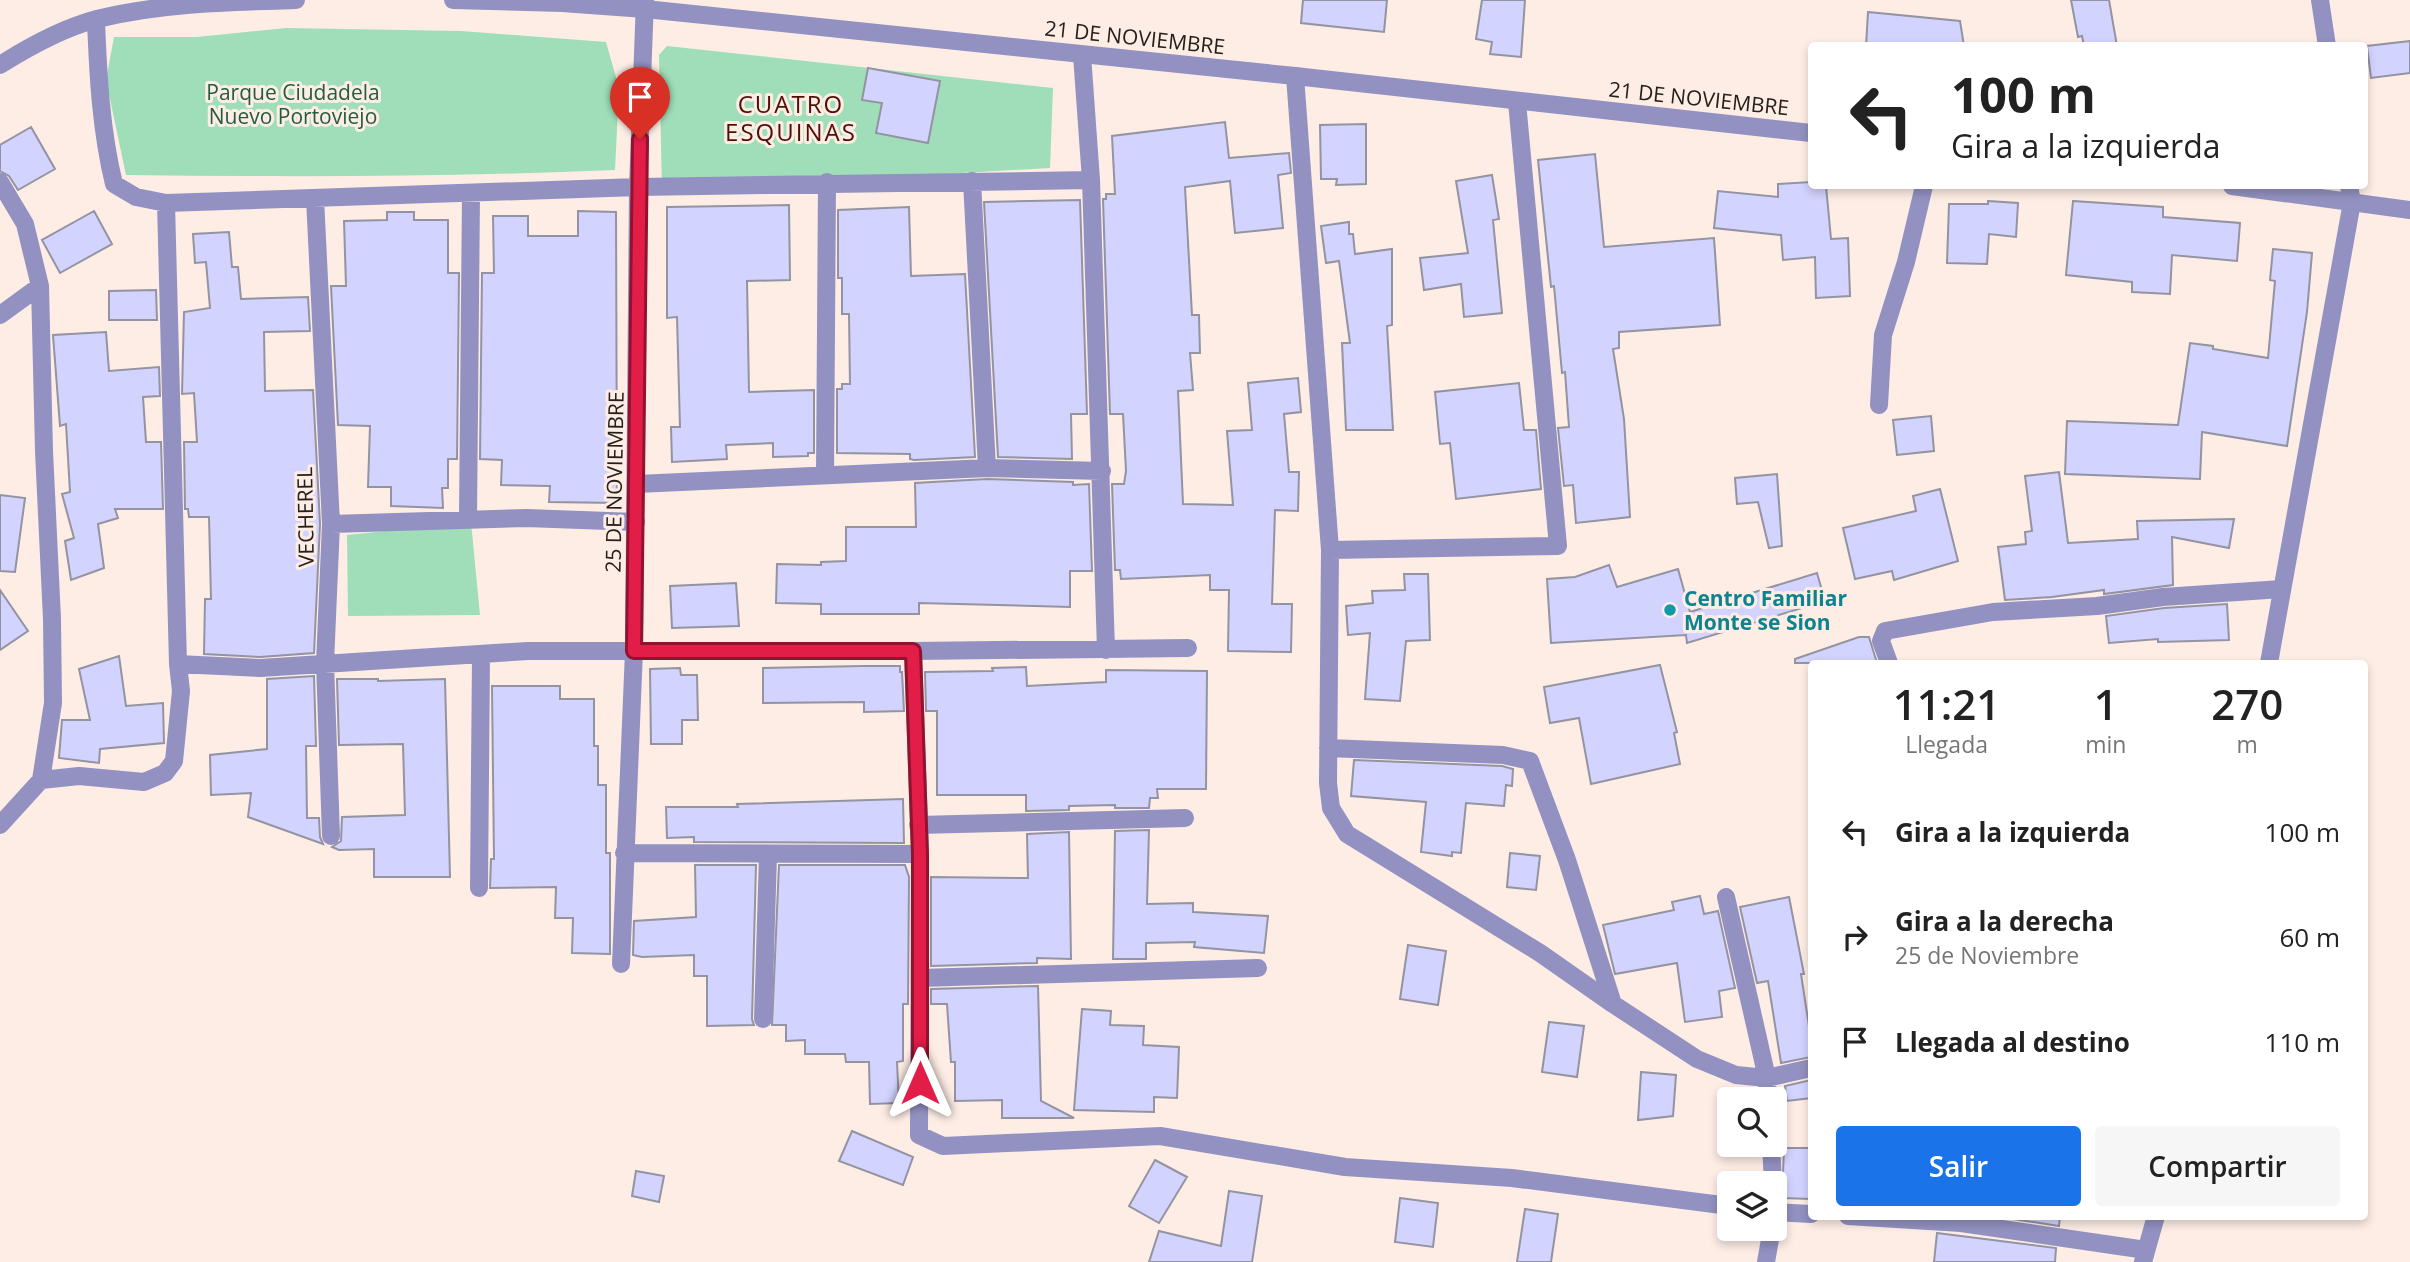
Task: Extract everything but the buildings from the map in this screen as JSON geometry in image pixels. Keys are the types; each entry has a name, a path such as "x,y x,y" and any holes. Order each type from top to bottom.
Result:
{"street":[{"path":"0,65 60,32 144,9 296,0"},
{"name":"21 DE NOVIEMBRE","path":"453,0 645,5 1808,133"},
{"path":"2320,0 2326,42"},
{"name":"25 DE NOVIEMBRE","path":"621,964 634,651 638,187 645,5"},
{"path":"96,20 98,74 107,156 114,184 136,197 166,203 827,182 1091,180"},
{"path":"1082,55 1091,180 1106,650"},
{"path":"1295,76 1330,550 1328,748 1331,808 1347,834 1540,953 1697,1059 1736,1075 1767,1078 1808,1069"},
{"path":"1330,550 1558,546 1517,102"},
{"path":"972,181 987,468"},
{"path":"0,182 25,224 40,286 53,703 41,780 0,825"},
{"path":"825,475 827,182"},
{"path":"1879,405 1883,335 1906,262 1923,189"},
{"path":"2276,189 2350,194 2410,210"},
{"path":"468,518 471,194"},
{"path":"2270,660 2350,194"},
{"name":"VECHEREL","path":"315,198 331,524 326,663 331,836"},
{"path":"41,780 79,776 144,782 165,773 174,761 181,691 178,664 166,203"},
{"path":"0,315 40,286"},
{"path":"637,484 987,468 1101,471"},
{"path":"331,524 468,518 636,522"},
{"path":"1888,660 1881,641 1885,631 1993,612 2097,606 2163,597 2283,589"},
{"path":"178,664 260,668 528,651 1188,648"},
{"path":"913,651 920,854 919,1135 943,1146 1160,1136 1345,1167 1512,1178 1717,1204"},
{"path":"479,888 481,655"},
{"path":"1328,748 1503,755 1530,761 1567,860 1612,1004"},
{"path":"918,825 1185,818"},
{"path":"624,853 920,854"},
{"path":"763,1019 768,855"},
{"path":"1726,897 1767,1087"},
{"path":"920,978 1258,968"},
{"path":"1787,1213 1808,1214"},
{"path":"1913,1220 1961,1223 2144,1256 2155,1220"},
{"path":"1766,1262 1770,1241"}],"green space":[{"name":"Parque Ciudadela Nuevo Portoviejo","path":"286,28 461,31 606,42 619,88 615,170 370,176 126,175 106,80 114,37 197,37"},
{"path":"667,46 1053,88 1050,168 662,190 659,55"},
{"path":"471,522 480,615 348,616 347,535"}],"place":[{"name":"Centro Familiar Monte se Sion","path":"1670,610"}],"district":[{"name":"CUATRO ESQUINAS","path":"791,117"}],"route":[{"path":"640,139 634,651 913,651 920,854 920,1083"}]}
